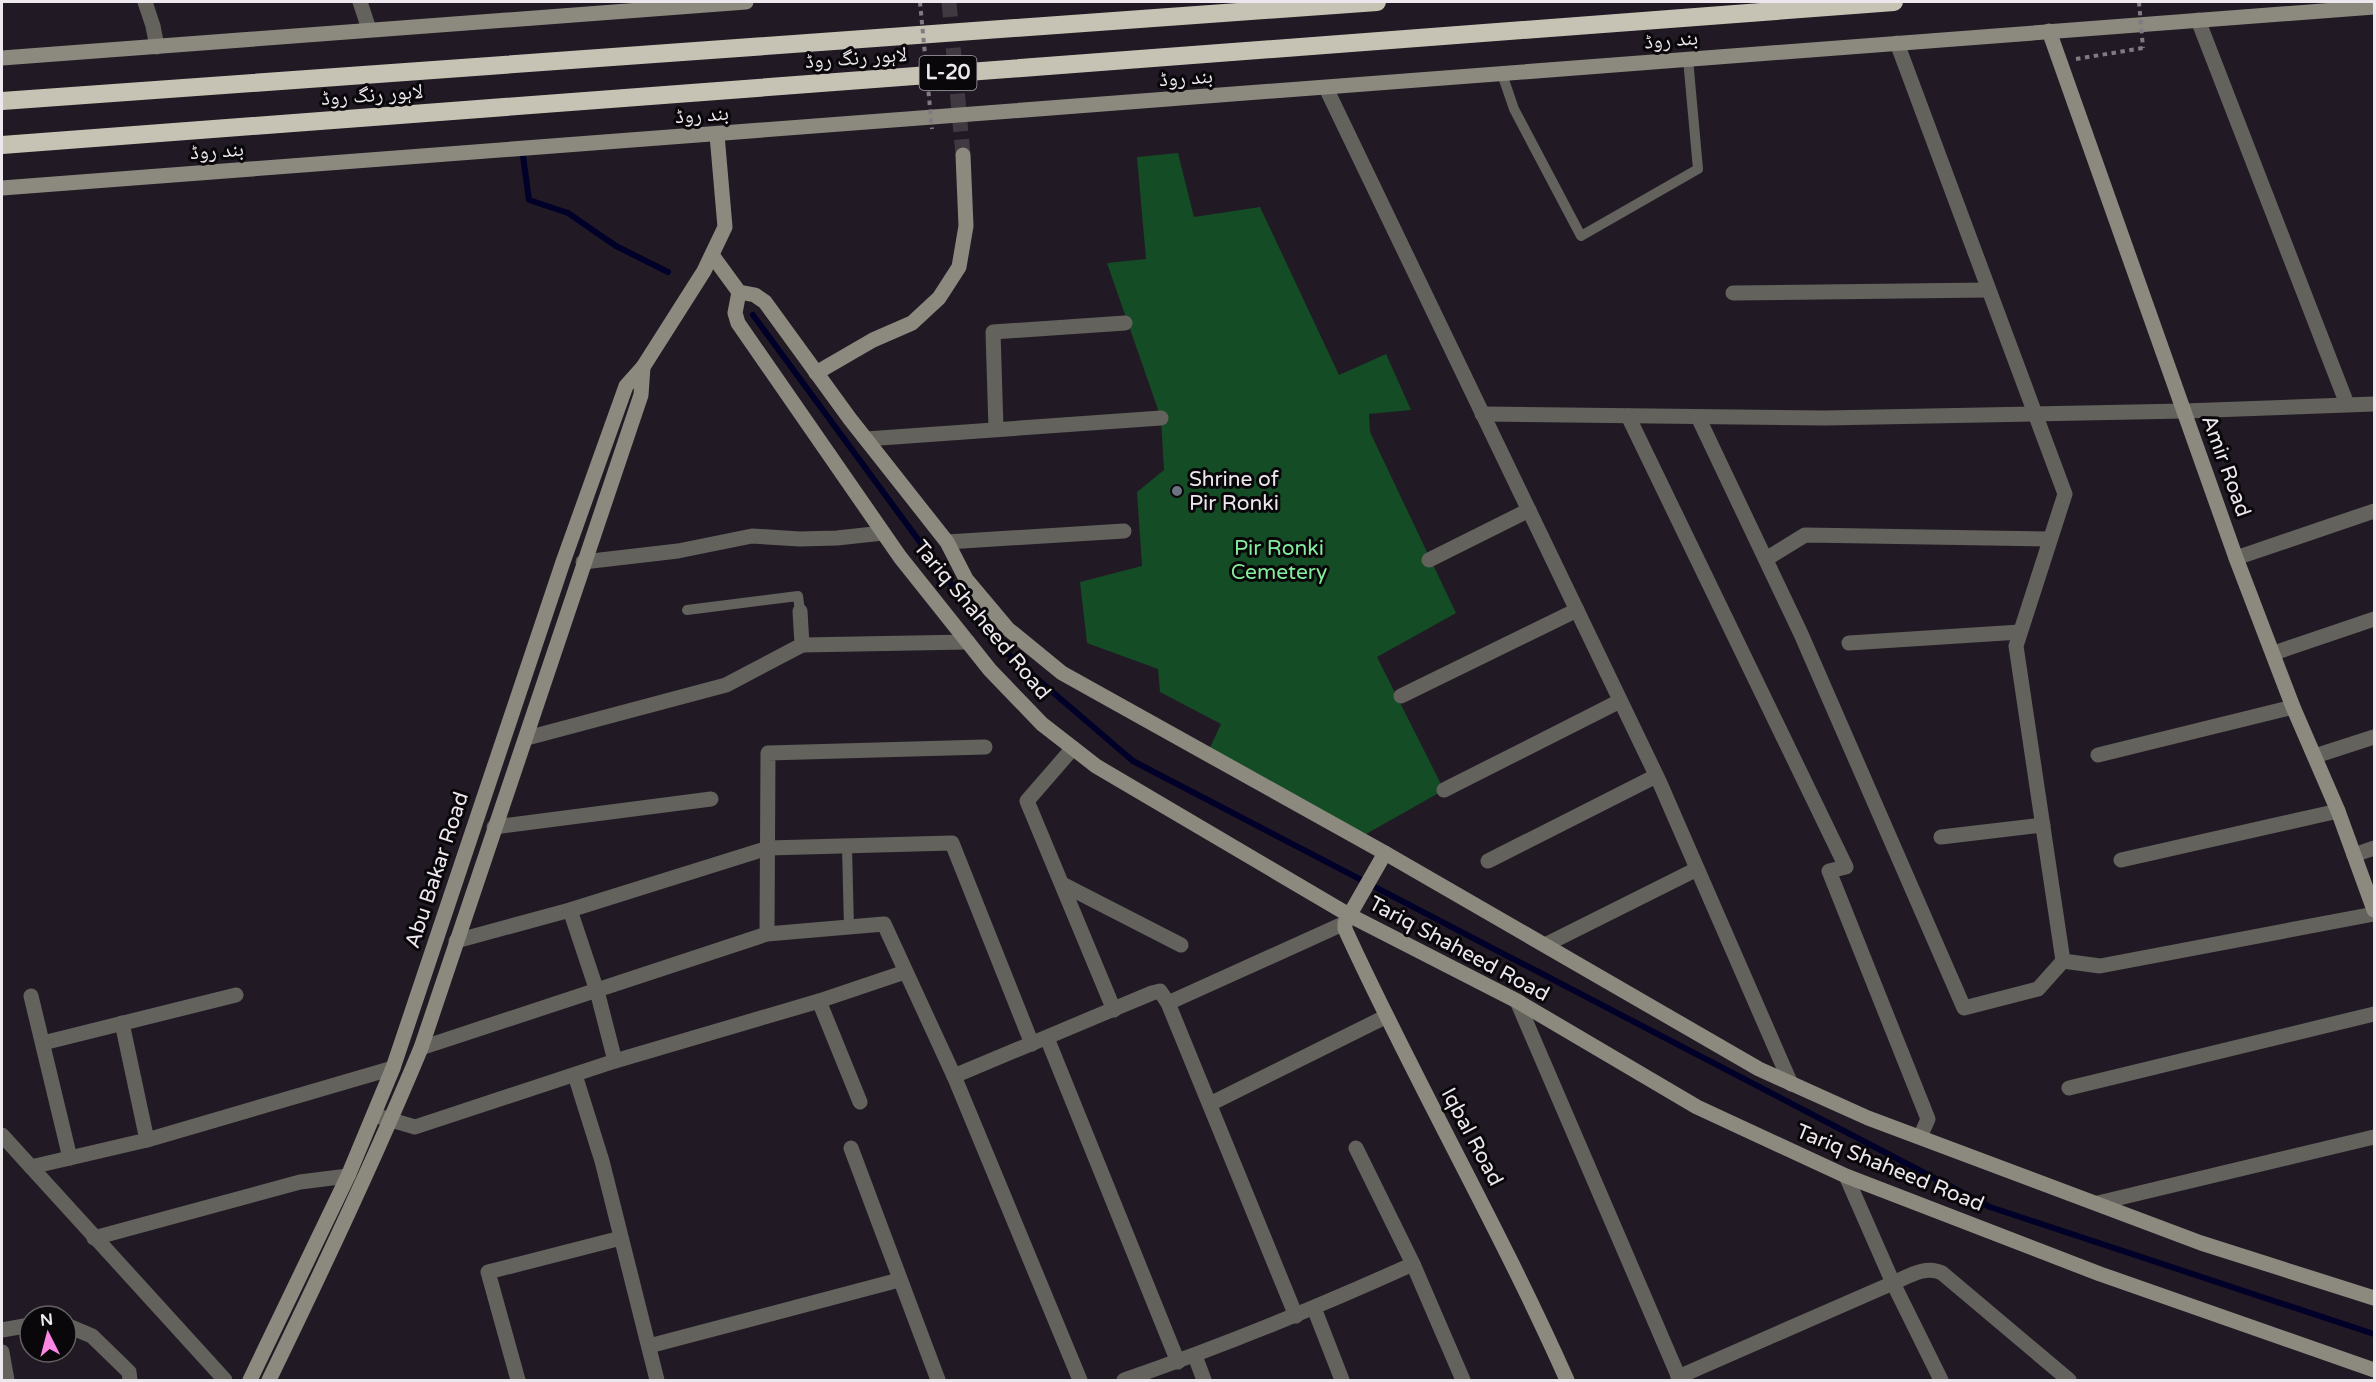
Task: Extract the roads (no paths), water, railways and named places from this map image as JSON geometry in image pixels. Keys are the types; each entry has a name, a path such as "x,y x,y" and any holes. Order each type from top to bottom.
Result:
{"highway":[{"name":"لاہور رنگ روڈ","path":"2,101 1377,2"},
{"name":"لاہور رنگ روڈ","path":"2,145 1894,2"}],"main road":[{"path":"2,58 746,2"},
{"name":"بند روڈ","path":"2,189 2374,7"},
{"name":"Amir Road","path":"2049,31 2236,558 2293,707 2338,811 2374,912"},
{"name":"Abu Bakar Road","path":"250,1380 348,1176 393,1068 579,518 626,386 643,367 712,255 725,227 717,135"},
{"path":"816,374 873,340 912,323 939,298 958,267 966,226 963,155"},
{"path":"712,255 739,292"},
{"name":"Tariq Shaheed Road","path":"2374,1298 2201,1243 1868,1118 1791,1084 1760,1069 1062,673 1008,629 966,579 947,542 816,374 765,302 755,295 739,292 735,313 738,322 883,533 990,670 1042,724 1096,766 1349,915 1517,1001 1697,1107 1846,1176 2100,1274 2374,1370"},
{"name":"Abu Bakar Road","path":"269,1380 327,1262 391,1121 421,1048 641,395 643,367"},
{"path":"1349,915 1383,856"},
{"name":"Iqbal Road","path":"1349,915 1345,929 1385,1017 1488,1213 1567,1380"}],"street":[{"path":"144,2 153,26 157,47"},
{"path":"360,2 369,29"},
{"path":"2198,20 2347,404"},
{"path":"1897,43 2065,494 2016,646 2063,961"},
{"path":"1326,88 1656,776 1791,1084"},
{"path":"1733,293 1988,290"},
{"path":"996,429 993,332 1125,323"},
{"path":"1482,414 1825,418 2184,411 2374,404"},
{"path":"1628,416 1846,867 1829,872 1928,1119 1920,1137"},
{"path":"1698,417 1801,634 1965,1008 2038,989 2063,961"},
{"path":"866,438 1161,418"},
{"path":"1429,560 1529,510"},
{"path":"2236,558 2374,511"},
{"path":"947,542 1124,531"},
{"path":"583,562 678,551 752,536 800,539 883,533"},
{"path":"1766,559 1804,535 2050,539"},
{"path":"1401,696 1577,610"},
{"path":"800,611 802,645"},
{"path":"2274,653 2374,619"},
{"path":"1849,643 2020,632"},
{"path":"526,738 726,685 802,645 968,642"},
{"path":"1444,790 1620,701"},
{"path":"2098,755 2293,707"},
{"path":"2315,756 2374,737"},
{"path":"767,934 768,753 985,747"},
{"path":"1073,748 1027,801 1114,1010"},
{"path":"1488,861 1656,776"},
{"path":"494,828 711,800"},
{"path":"2121,860 2338,811"},
{"path":"1941,837 2043,825"},
{"path":"456,941 570,910 768,848 952,843 1032,1044"},
{"path":"2354,855 2374,848"},
{"path":"1545,945 1697,868"},
{"path":"1062,884 1181,945"},
{"path":"570,910 597,991 615,1060"},
{"path":"2063,961 2100,966 2374,912"},
{"path":"1168,1003 1349,915"},
{"path":"421,1048 767,934 884,924 904,972 954,1076 1080,1380"},
{"path":"374,1115 415,1127 615,1060 819,1001 904,972"},
{"path":"954,1076 1160,991 1168,1003 1296,1316"},
{"path":"43,1043 236,995"},
{"path":"31,996 70,1158"},
{"path":"819,1001 860,1102"},
{"path":"1517,1001 1679,1378 1893,1283 1926,1270 1935,1269 2068,1380"},
{"path":"2069,1088 2374,1014"},
{"path":"1210,1104 1385,1017"},
{"path":"123,1023 147,1140"},
{"path":"1047,1038 1178,1362"},
{"path":"31,1167 147,1140 393,1068"},
{"path":"575,1075 602,1161 657,1380"},
{"path":"2,1135 225,1380"},
{"path":"2098,1203 2374,1137"},
{"path":"851,1148 938,1380"},
{"path":"1356,1149 1413,1264 1463,1380"},
{"path":"94,1238 300,1182 348,1176"},
{"path":"1846,1176 1893,1283 1941,1380"},
{"path":"518,1380 488,1272 621,1238"},
{"path":"1124,1380 1195,1356 1296,1316 1413,1264"},
{"path":"649,1346 899,1280"},
{"path":"1314,1308 1342,1380"},
{"path":"2,1330 18,1328"},
{"path":"78,1330 92,1336 129,1372 130,1380"},
{"path":"2,1352 7,1380"},
{"path":"1195,1356 1204,1380"}],"lane":[{"path":"1502,74 1514,109 1581,236 1698,169 1688,59"},
{"path":"687,610 798,596 800,611"},
{"path":"847,846 849,928"}],"waterway":[{"path":"523,156 529,200 568,213 616,246 668,272"},
{"path":"753,315 992,640 1133,761 1990,1207 2374,1334"}],"tunnel":[{"path":"949,2 963,155"}],"place":[{"name":"Shrine of Pir Ronki","path":"1177,491"}],"park label":[{"name":"Pir Ronki Cemetery","path":"1279,560"}]}
